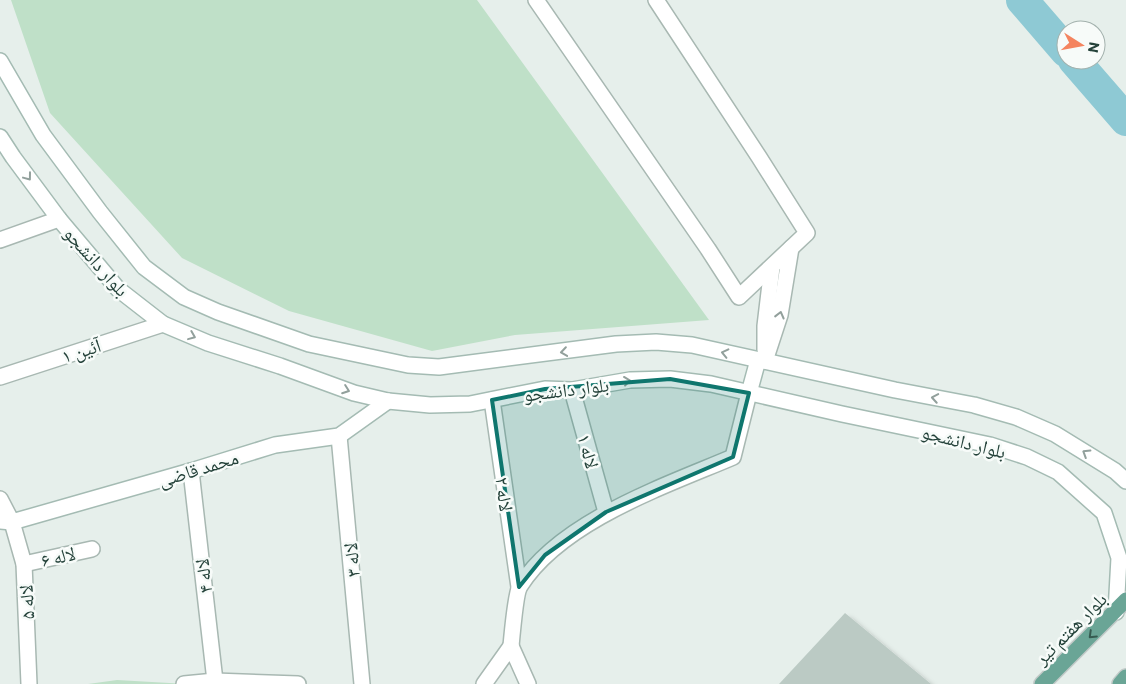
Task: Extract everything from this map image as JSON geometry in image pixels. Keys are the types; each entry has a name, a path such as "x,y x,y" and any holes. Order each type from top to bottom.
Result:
{"main road":[{"name":"بلوار هفتم تیر","path":"1042,684 1126,600"},
{"path":"1120,684 1126,677"}],"street":[{"path":"536,0 739,297 807,233 656,0"},
{"name":"بلوار دانشجو","path":"0,61 43,135 100,212 144,267 184,297 218,312 309,344 408,365 439,367 616,344 656,342 692,345 895,390 974,405 1016,417 1055,434 1115,471 1126,481"},
{"name":"بلوار دانشجو","path":"0,137 59,219 118,289 162,324 208,343 280,366 354,393 388,401 430,405 470,404 545,389 572,390 630,380 670,380 711,384 990,445 1027,457 1058,472 1104,513 1119,558 1116,612"},
{"path":"0,240 59,219"},
{"path":"519,587 545,555 606,512 733,457 749,393 780,315 791,248"},
{"path":"761,361 772,267"},
{"name":"آئین ۱","path":"0,377 162,324"},
{"name":"لاله ۱","path":"572,390 606,512"},
{"name":"لاله ۲","path":"492,400 519,587 511,646"},
{"name":"محمد قاضی","path":"6,522 190,471 275,445 339,436 388,401"},
{"name":"لاله ۳","path":"339,436 362,684"},
{"name":"لاله ۴","path":"190,471 215,680"},
{"name":"لاله ۵","path":"0,499 6,522 24,564 29,684"},
{"name":"لاله ۶","path":"24,564 92,549"},
{"path":"484,684 511,646"},
{"path":"511,646 528,684"},
{"path":"184,684 215,680 298,684"}],"highlighted area":[{"path":"670,379 749,393 733,457 606,512 545,555 519,587 492,400 545,389"}],"green space":[{"path":"11,0 477,0 709,320 515,335 432,351 289,311 182,258 50,113"},
{"path":"117,680 187,684 88,684"}],"building":[{"path":"845,613 931,684 779,684"}],"waterway":[{"path":"1022,0 1056,39"},
{"path":"1083,70 1126,120"}]}
